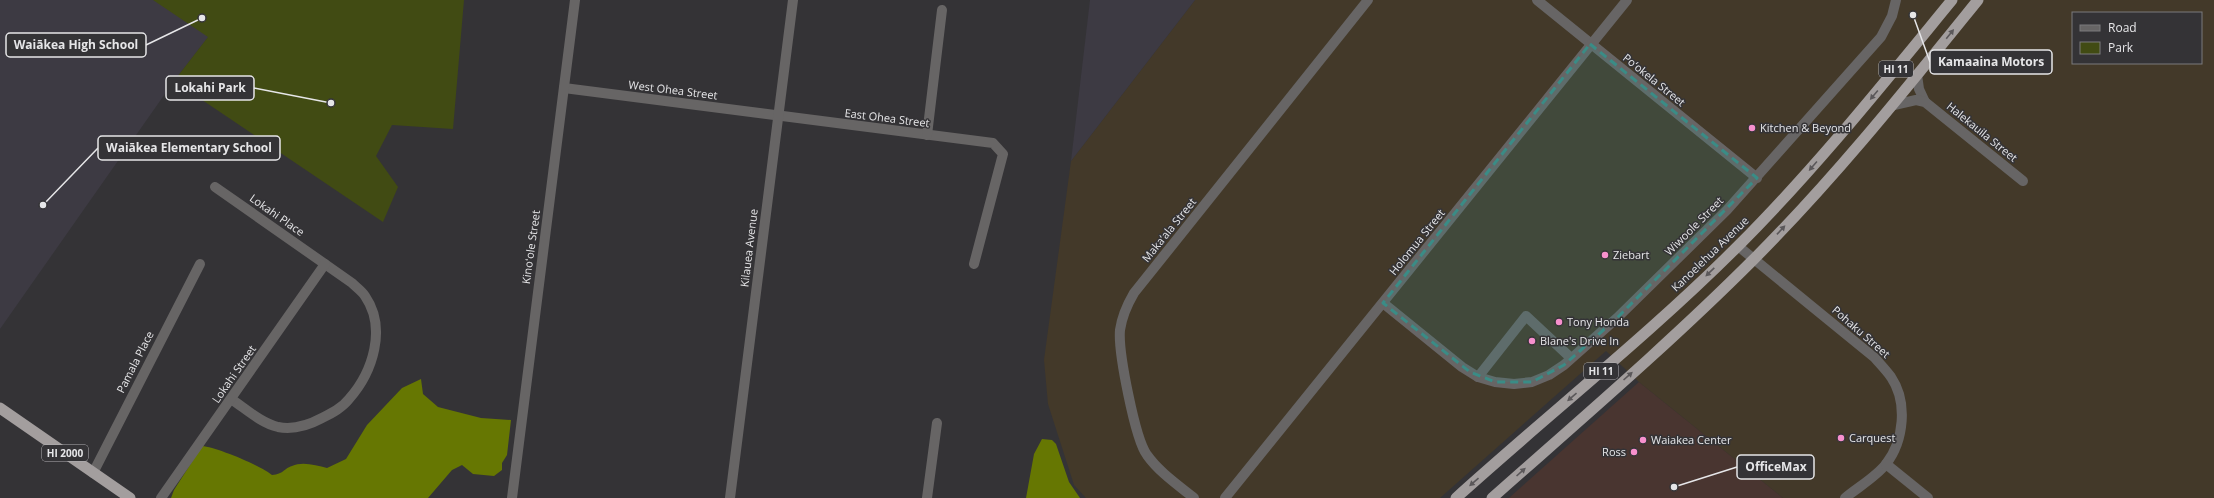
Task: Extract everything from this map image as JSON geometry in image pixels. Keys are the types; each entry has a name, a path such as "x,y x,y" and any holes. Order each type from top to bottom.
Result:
{"highway":[{"name":"Kanoelehua Avenue","path":"1456,498 1675,306 1738,246 1839,136 1952,0"},
{"name":"HI 11","path":"1492,498 1691,320 1754,258 1850,157 1894,105 1978,0"},
{"name":"HI 2000","path":"0,408 130,498"}],"street":[{"name":"Kinoʻole Street","path":"512,498 575,0"},
{"name":"Kilauea Avenue","path":"730,498 793,0"},
{"name":"Maka‘ala Street","path":"1194,498 1161,471 1146,454 1137,434 1120,331 1125,308 1134,293 1368,0"},
{"name":"Po‘okela Street","path":"1537,0 1757,178"},
{"name":"Holomua Street","path":"1225,498 1626,0"},
{"name":"Wiwoole Street","path":"1383,303 1462,367 1478,376 1504,384 1532,382 1557,370 1623,313 1757,178 1881,37 1892,16 1896,0"},
{"path":"927,135 942,10"},
{"path":"1917,75 1919,89 1925,102"},
{"name":"West Ohea Street","path":"564,88 778,116"},
{"path":"1894,105 1916,100 1925,102"},
{"name":"Halekauila Street","path":"1925,102 2023,181"},
{"name":"East Ohea Street","path":"778,116 994,143 1003,154 974,264"},
{"name":"Lokahi Place","path":"214,186 352,283 364,295 373,311 376,328 372,358 359,386 348,400 335,412 307,425 290,428 278,427 262,421 231,399"},
{"name":"Pohaku Street","path":"1738,246 1875,358 1891,377 1899,395 1902,412 1901,426 1897,442 1886,464 1846,498"},
{"name":"Pamala Place","path":"93,473 200,264"},
{"name":"Lokahi Street","path":"162,498 325,264"},
{"path":"1478,376 1526,316 1571,358"},
{"path":"927,498 937,423"},
{"path":"1886,464 1928,498"}],"highlighted area":[{"path":"1590,44 1757,178 1617,318 1564,365 1532,382 1495,382 1470,372 1383,303"}],"shaded area":[{"path":"0,0 237,0 174,81 0,329"},
{"path":"1090,0 1195,0 1071,161"},
{"path":"1195,0 2214,0 2214,498 1783,498 1639,382 1606,351 1440,498 1086,498 1074,485 1048,404 1044,360 1071,161"},
{"name":"Waiakea Center","path":"1639,382 1783,498 1509,498"}],"green space":[{"path":"153,0 464,0 453,129 392,125 376,156 398,187 383,222 174,81 208,37"},
{"path":"421,379 423,394 438,407 481,418 511,420 507,455 502,463 502,470 494,476 473,474 462,465 452,470 428,498 171,498 174,490 202,446 209,447 238,458 267,471 272,475 279,474 289,467 300,464 309,464 327,468 346,459 367,425 402,388"},
{"path":"1042,439 1052,440 1056,444 1069,482 1080,498 1026,498 1034,454"}],"place":[{"name":"Kamaaina Motors","path":"1913,15"},
{"name":"Waiākea High School","path":"202,18"},
{"name":"Lokahi Park","path":"331,103"},
{"name":"Kitchen & Beyond","path":"1752,128"},
{"name":"Waiākea Elementary School","path":"43,205"},
{"name":"Ziebart","path":"1605,255"},
{"name":"Tony Honda","path":"1559,322"},
{"name":"Blane's Drive In","path":"1532,341"},
{"name":"Carquest","path":"1841,438"},
{"name":"Waiakea Center","path":"1643,440"},
{"name":"Ross","path":"1634,452"},
{"name":"OfficeMax","path":"1674,487"}]}
